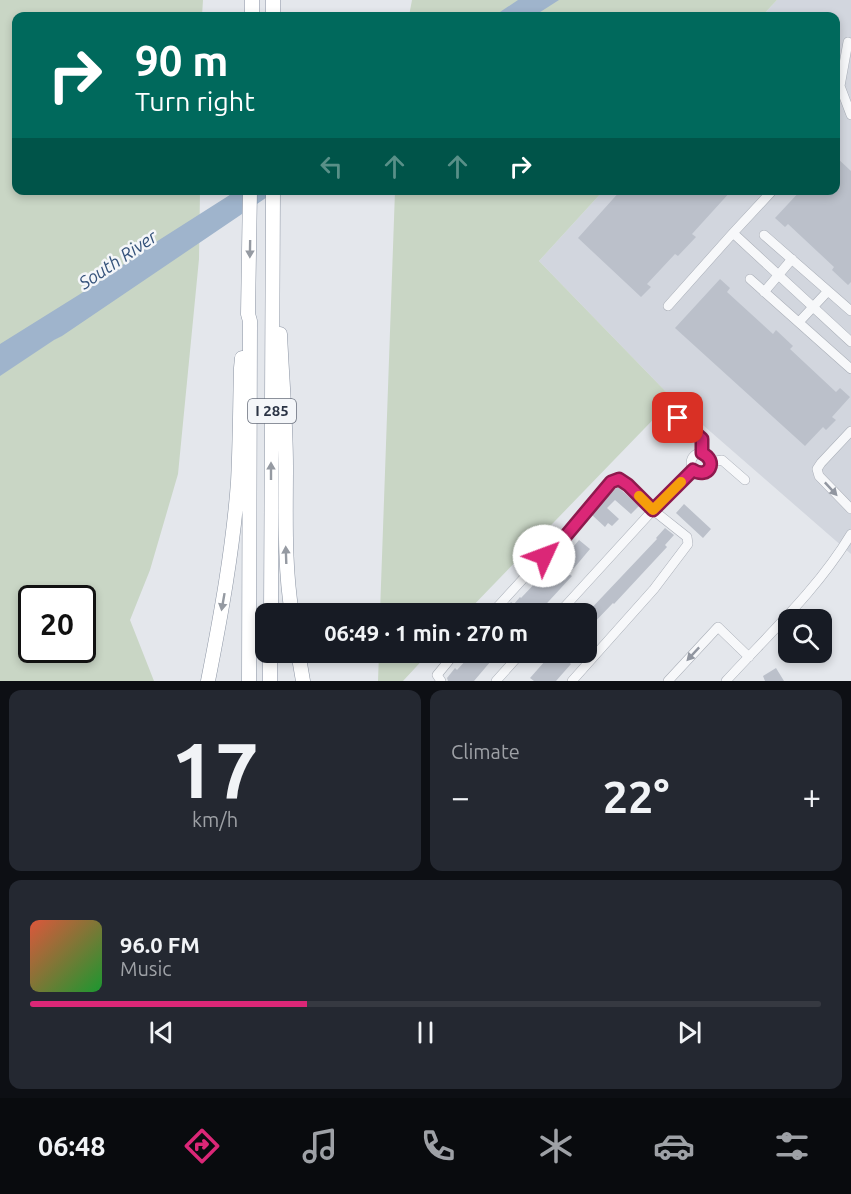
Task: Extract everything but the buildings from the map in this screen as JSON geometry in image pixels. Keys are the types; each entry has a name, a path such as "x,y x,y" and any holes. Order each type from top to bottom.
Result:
{"highway":[{"name":"I 285","path":"249,681 250,195"},
{"name":"I 285","path":"271,603 273,195"},
{"path":"273,209 286,438 286,554 291,603"},
{"path":"208,681 229,569 239,463 241,368 248,314"},
{"path":"270,663 270,681"},
{"path":"300,663 303,681"}],"street":[{"path":"851,44 848,42 840,86 851,115"},
{"path":"668,306 768,195"},
{"path":"733,232 851,342 838,357"},
{"path":"764,235 851,311"},
{"path":"764,292 792,259"},
{"path":"750,279 851,369"},
{"path":"799,322 828,291"},
{"path":"678,418 702,439 702,453"},
{"path":"851,431 818,466 817,471 851,510"},
{"path":"702,453 708,456 710,462 705,472 698,473 691,466 691,460 695,455 702,453"},
{"path":"710,462 722,460 745,480"},
{"path":"568,603 693,470"},
{"path":"501,603 544,556 564,538 611,482 619,479 687,537 688,544 654,589 572,681"},
{"path":"726,681 814,586 851,534"},
{"path":"668,681 718,627 749,657"},
{"path":"441,681 437,675 447,663"},
{"path":"496,681 512,663"}],"shaded area":[{"path":"777,0 851,0 851,554 673,399 539,261 599,195 840,195 840,12 766,12"}],"green space":[{"path":"0,0 203,0 202,12 12,12 12,195 200,195 199,259 178,474 150,570 130,620 154,681 0,681"},
{"path":"412,0 777,0 766,12 410,12"},
{"path":"395,195 599,195 539,261 673,399 476,603 380,603"},
{"path":"379,663 420,663 403,681 378,681"}],"water":[{"path":"518,0 559,0 540,12 500,12"},
{"name":"South River","path":"230,195 270,195 0,376 0,344 93,286 148,247"}],"slow traffic":[{"path":"639,496 653,510 681,482"}],"route":[{"path":"544,556 564,538 611,482 619,479 653,510 693,470 698,473 707,471 710,459 702,453 702,439 678,418"}]}
